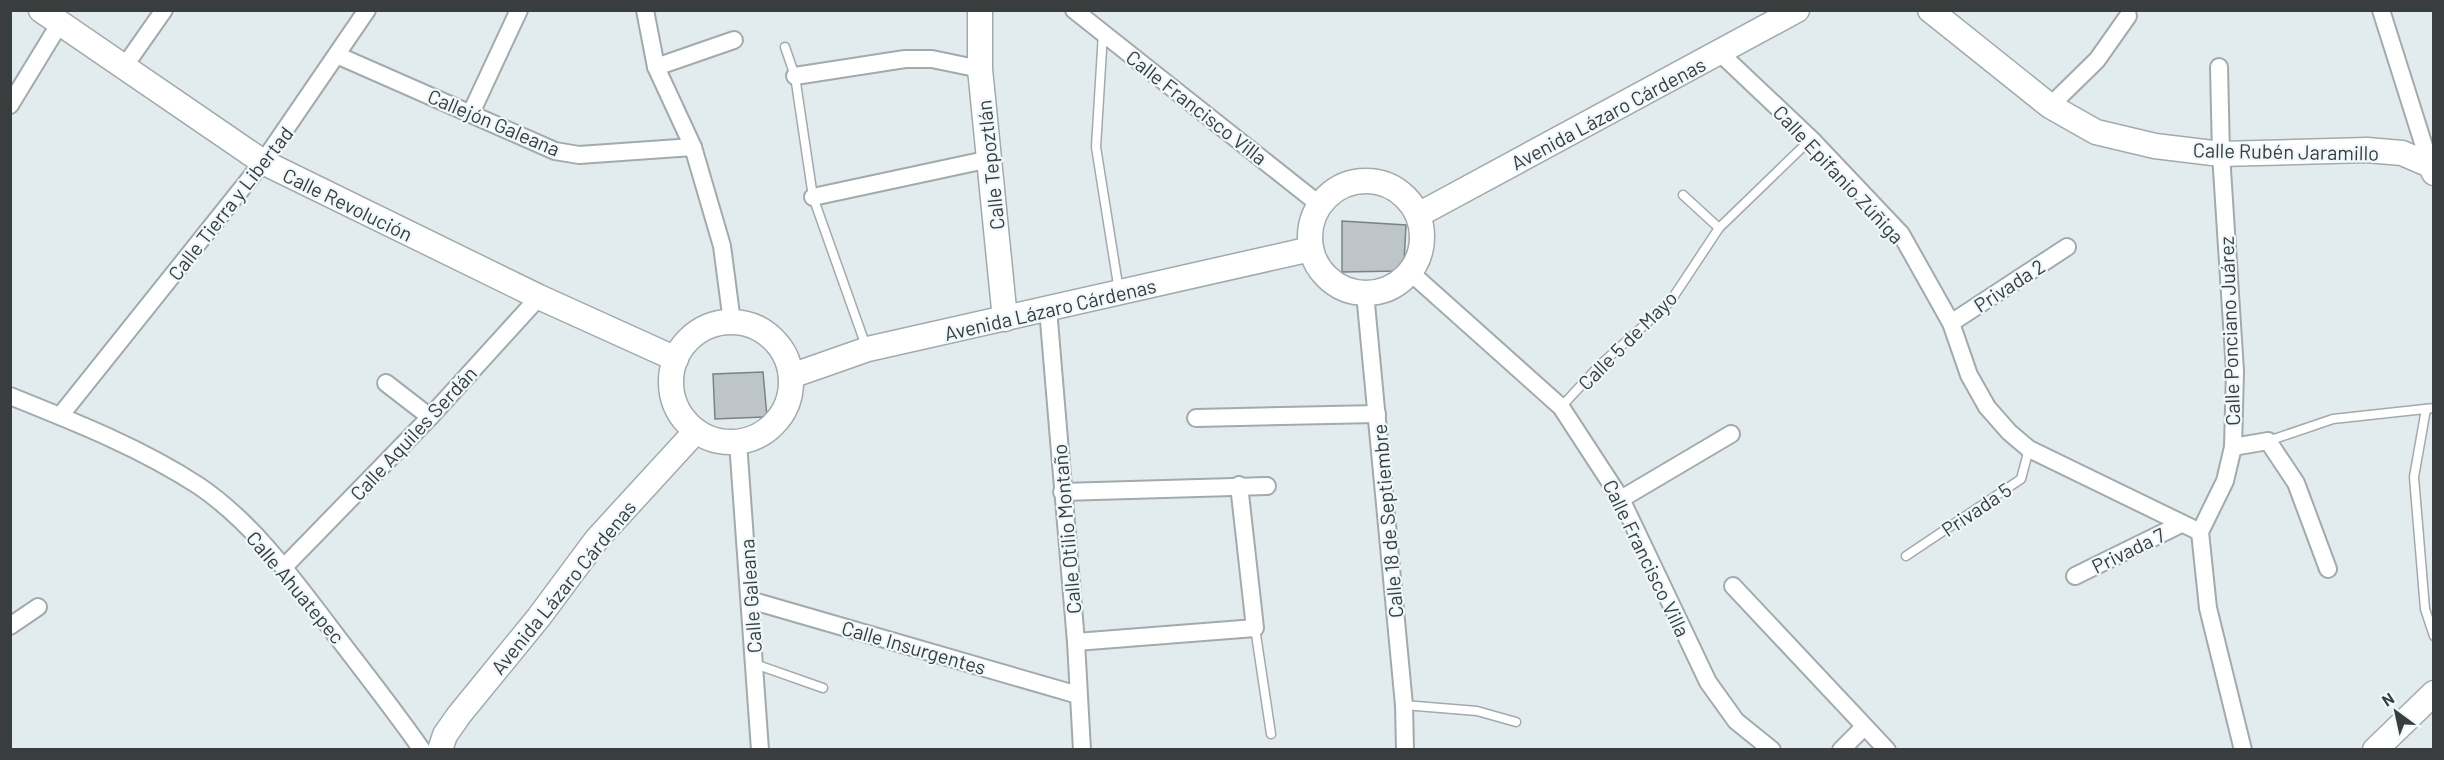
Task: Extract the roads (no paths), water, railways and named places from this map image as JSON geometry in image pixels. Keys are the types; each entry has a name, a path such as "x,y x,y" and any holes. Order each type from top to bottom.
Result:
{"street":[{"path":"124,67 164,10"},
{"name":"Calle Tierra y Libertad","path":"60,416 263,162 339,56 367,10"},
{"path":"471,113 519,10"},
{"path":"645,10 656,67 693,147 722,246 732,322"},
{"name":"Calle Tepoztlán","path":"980,10 980,69 1005,320"},
{"name":"Calle Francisco Villa","path":"1074,10 1320,205"},
{"name":"Avenida Lázaro Cárdenas","path":"1418,215 1797,10"},
{"name":"Calle Rubén Jaramillo","path":"1930,10 2050,106 2096,132 2156,146 2221,154 2367,150 2402,153 2432,169"},
{"path":"2381,10 2432,169"},
{"path":"2050,106 2097,60 2128,16"},
{"path":"10,105 51,17"},
{"name":"Calle Revolución","path":"51,17 263,162 538,297 676,359"},
{"path":"656,67 734,40"},
{"name":"Calle Epifanio Zúñiga","path":"1720,53 1811,139 1901,234 1951,323 1969,375 1987,406 2009,432 2029,449 2200,532"},
{"name":"Callejón Galeana","path":"339,56 555,151 579,155 693,147"},
{"path":"795,76 905,59 932,59 980,69"},
{"name":"Calle Ponciano Juárez","path":"2200,532 2225,481 2232,447 2235,371 2221,154 2219,67"},
{"path":"813,197 990,159"},
{"path":"1372,181 1400,192 1418,215 1422,244 1410,272 1390,287 1365,293 1347,290 1331,280 1318,267 1311,249 1311,226 1320,205 1343,186 1372,181"},
{"name":"Privada 2","path":"1951,323 2067,247"},
{"name":"Avenida Lázaro Cárdenas","path":"791,375 868,349 1005,320 1311,249"},
{"name":"Calle Francisco Villa","path":"1410,272 1561,407 1621,499 1708,682 1736,721 1772,750"},
{"name":"Calle 18 de Septiembre","path":"1365,293 1404,705 1405,750"},
{"name":"Calle Aquiles Serdán","path":"284,567 430,417 538,297"},
{"name":"Calle Otilio Montaño","path":"1048,309 1076,642 1082,750"},
{"path":"732,322 749,324 765,332 778,344 787,358 791,375 787,403 772,427 756,437 738,442 709,438 696,431 682,417 674,398 671,378 676,359 683,346 705,328 732,322"},
{"path":"386,383 430,417"},
{"name":"Calle Ahuatepec","path":"10,396 60,416 159,462 201,487 235,516 284,567 422,750"},
{"path":"1196,418 1377,414"},
{"name":"Avenida Lázaro Cárdenas","path":"440,750 445,735 459,714 539,617 597,539 696,431"},
{"path":"1621,499 1731,434"},
{"path":"2232,447 2268,441 2296,483 2328,569"},
{"name":"Calle Galeana","path":"738,442 760,750"},
{"path":"1062,492 1239,485 1267,486"},
{"path":"1076,642 1254,628 1239,485"},
{"name":"Privada 7","path":"2075,576 2181,524"},
{"path":"2200,532 2208,608 2243,750"},
{"path":"1733,586 1887,750"},
{"name":"Calle Insurgentes","path":"750,600 1078,694"},
{"path":"10,626 38,607"},
{"path":"2375,750 2433,693"},
{"path":"1841,750 1864,727"}],"lane":[{"path":"1103,32 1096,147 1119,294"},
{"path":"785,47 795,76 813,197 868,349"},
{"name":"Calle 5 de Mayo","path":"1561,407 1600,365 1670,302 1719,228 1811,139"},
{"path":"1683,195 1719,228"},
{"path":"2268,441 2333,419 2430,408 2414,477 2425,609 2433,636"},
{"name":"Privada 5","path":"1906,555 2021,479 2029,449"},
{"path":"1254,628 1271,734"},
{"path":"755,664 823,688"},
{"path":"1404,705 1477,711 1516,722"}]}
